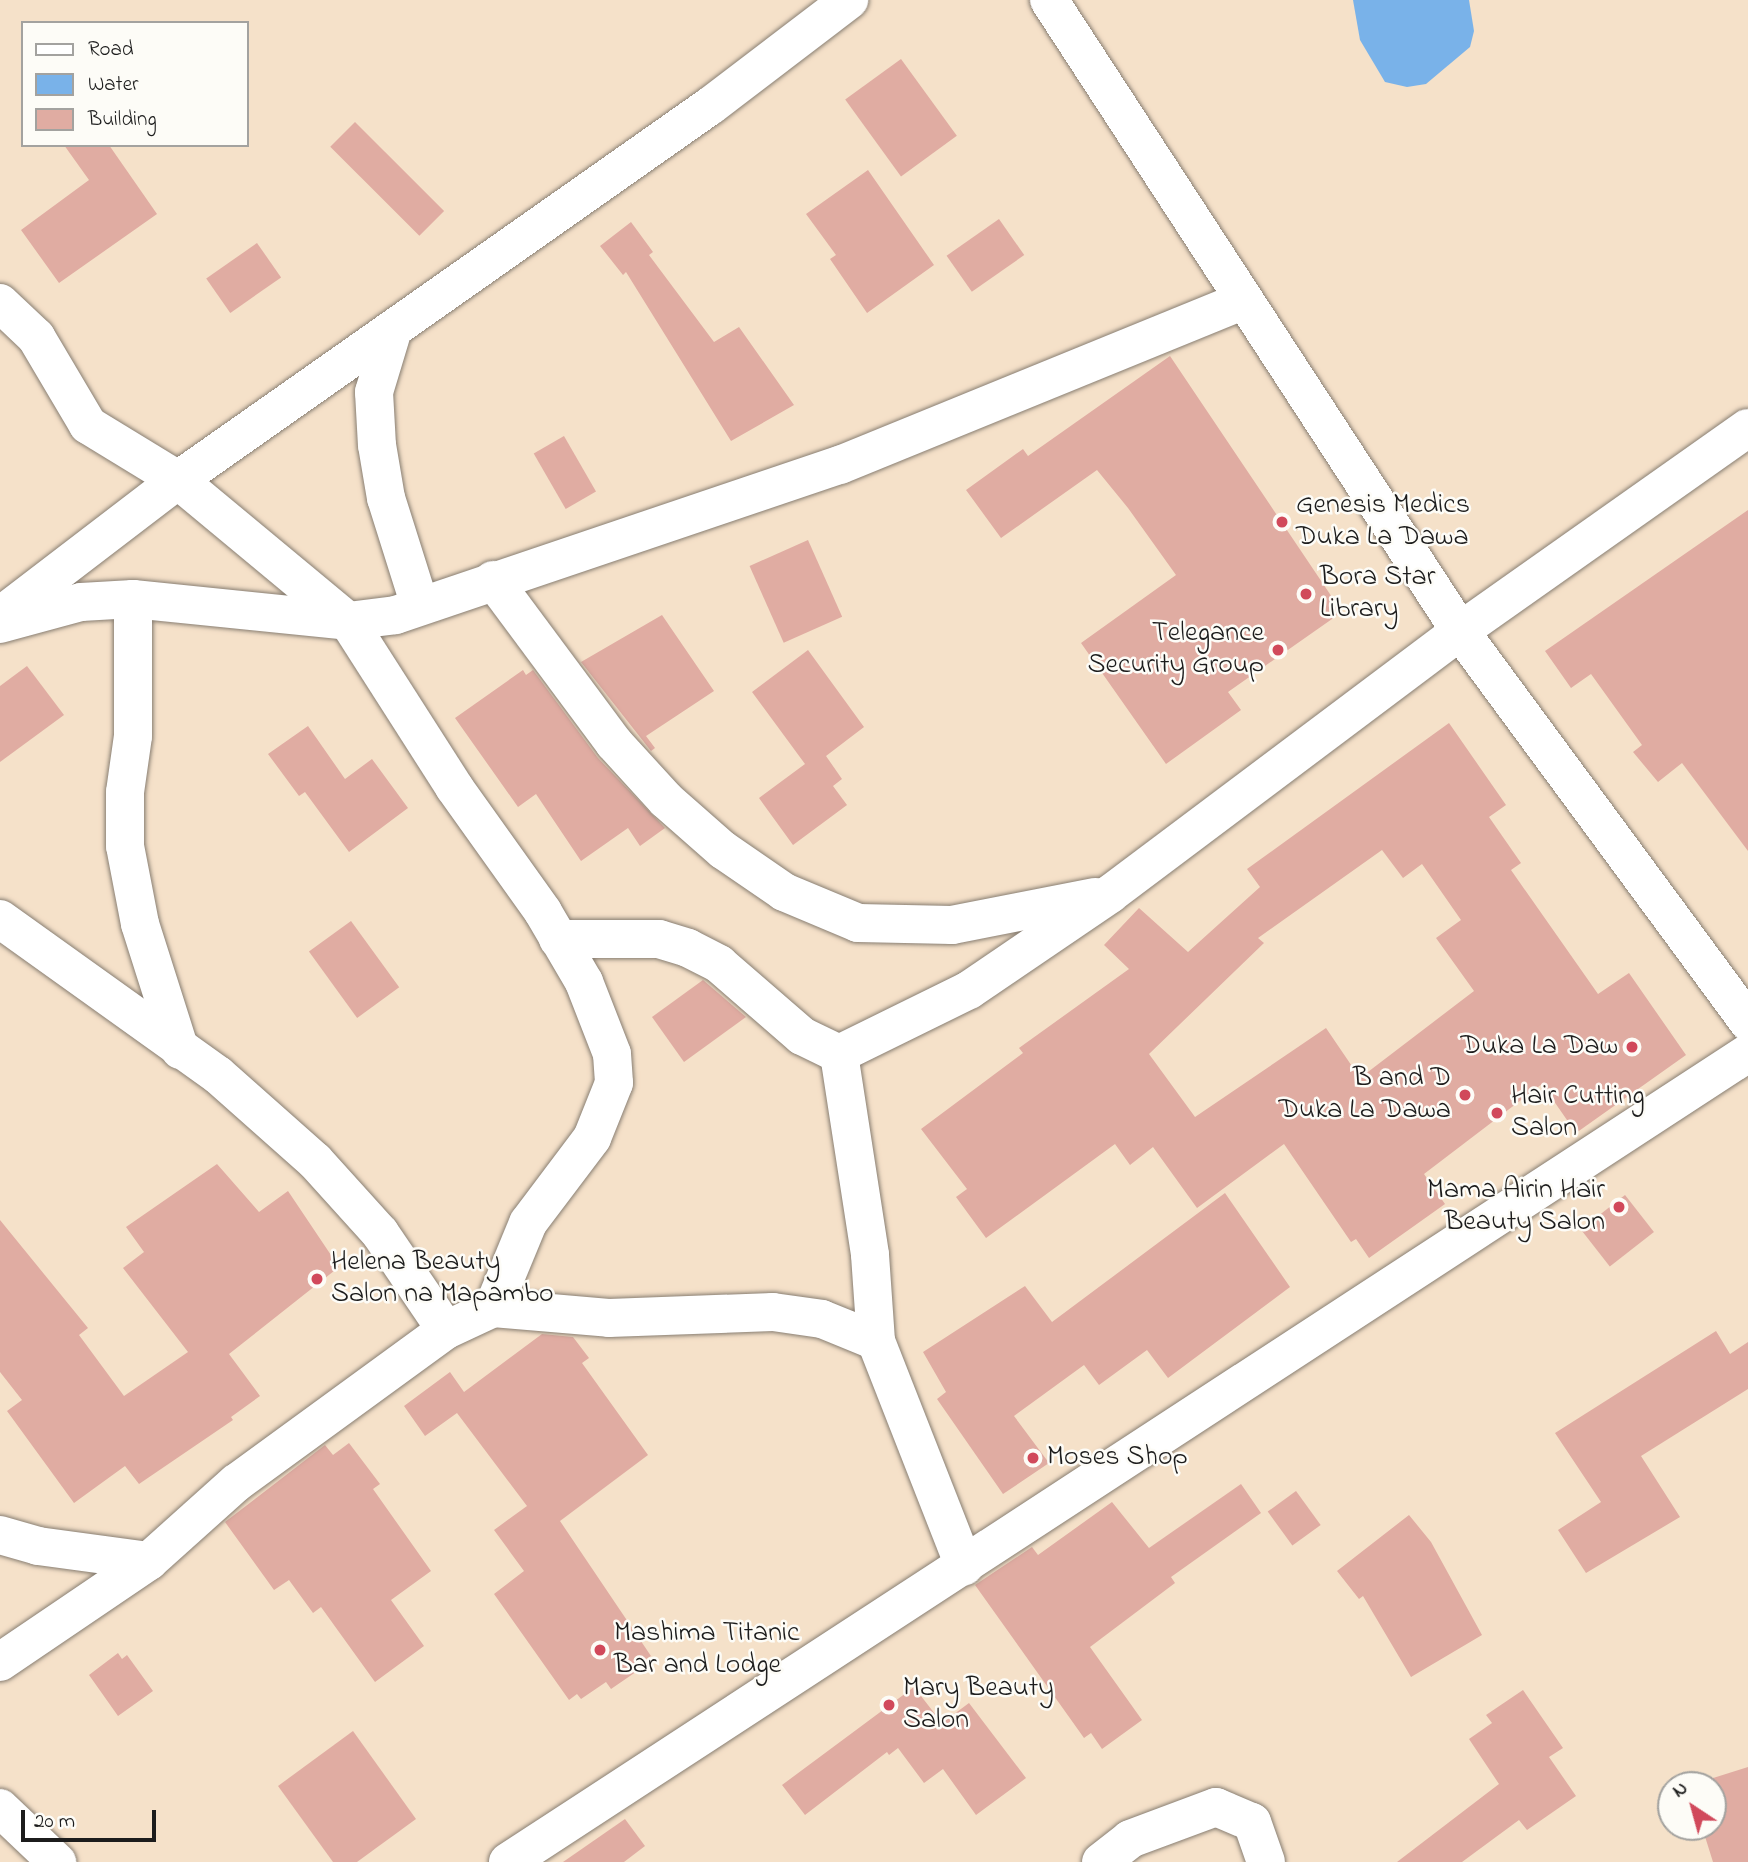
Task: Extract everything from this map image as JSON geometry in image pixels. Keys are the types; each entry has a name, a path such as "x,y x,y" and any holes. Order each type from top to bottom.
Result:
{"street":[{"path":"0,616 178,480 710,106 849,0"},
{"path":"1049,0 1460,631 1748,1021"},
{"path":"0,624 81,602 133,599 348,621 396,615 493,580 720,509 828,470 1244,300"},
{"path":"0,303 36,337 88,425 178,480 348,621 584,982 607,1042 614,1083 592,1138 528,1223 493,1308"},
{"path":"393,329 374,392 377,445 386,498 420,606"},
{"path":"839,1054 969,990 1110,894 1460,631 1748,428"},
{"path":"493,580 614,743 666,800 723,850 785,892 858,923 952,925 1110,894"},
{"path":"133,599 133,736 125,792 125,846 140,924 180,1050"},
{"path":"0,919 218,1075 315,1161 380,1233 446,1330"},
{"path":"558,939 659,939 688,948 719,964 802,1036 839,1054"},
{"path":"508,1862 1748,1053"},
{"path":"839,1054 870,1255 876,1341 964,1566"},
{"path":"0,1661 149,1561 236,1483 446,1330 493,1308 609,1318 773,1312 822,1319 876,1341"},
{"path":"0,1535 38,1546 149,1561"},
{"path":"1101,1862 1130,1839 1216,1807 1252,1822 1266,1862"},
{"path":"0,1808 57,1862"}],"water":[{"path":"1353,0 1469,0 1474,31 1470,47 1426,84 1407,87 1385,82 1360,40"}],"building":[{"path":"901,59 957,136 901,176 845,100"},
{"path":"355,122 444,211 419,236 330,147"},
{"path":"65,147 110,147 157,214 59,283 21,230 89,180"},
{"path":"868,170 934,265 867,313 830,259 836,255 806,214"},
{"path":"999,219 1024,255 972,292 947,256"},
{"path":"631,222 653,252 649,255 714,342 739,327 794,405 731,441 626,272 623,275 600,246"},
{"path":"257,243 281,277 230,313 206,279"},
{"path":"1170,356 1342,612 1228,692 1241,710 1166,764 1081,643 1176,575 1128,508 1097,470 1001,538 966,490 1023,449 1028,456"},
{"path":"564,436 596,491 566,509 534,454"},
{"path":"1748,510 1748,851 1682,763 1658,782 1633,752 1642,745 1591,674 1571,688 1545,651"},
{"path":"808,540 842,617 784,643 750,566"},
{"path":"662,615 714,691 646,736 655,748 651,751 581,662"},
{"path":"808,650 864,727 826,756 842,779 833,786 847,805 793,845 759,798 805,764 752,692"},
{"path":"27,666 64,715 0,762 0,686"},
{"path":"523,670 526,675 533,670 598,758 665,828 640,846 628,828 581,861 536,794 518,807 455,718"},
{"path":"1449,723 1506,805 1489,817 1521,863 1511,870 1598,994 1629,973 1686,1055 1576,1133 1542,1084 1424,1174 1445,1204 1369,1258 1356,1239 1351,1242 1284,1144 1197,1208 1153,1147 1130,1165 1115,1144 986,1238 956,1197 967,1189 921,1129 1023,1053 1019,1048 1129,969 1104,945 1139,908 1188,952 1260,887 1247,869","holes":["1382,850 1403,878 1422,864 1461,920 1436,938 1474,991 1360,1078 1326,1028 1195,1117 1149,1054 1264,943 1258,938"]},
{"path":"308,726 345,779 372,759 408,808 349,852 305,792 299,796 268,754"},
{"path":"351,921 399,987 357,1018 309,952"},
{"path":"703,980 746,1017 684,1062 652,1017"},
{"path":"217,1164 259,1212 288,1191 339,1267 229,1354 260,1396 231,1417 233,1420 139,1484 125,1466 74,1503 7,1411 22,1400 0,1372 0,1220 88,1328 79,1335 124,1396 188,1352 123,1268 144,1252 126,1227"},
{"path":"1225,1193 1290,1287 1168,1378 1147,1350 1099,1385 1084,1365 1014,1416 1049,1463 1003,1494 937,1399 946,1392 923,1352 1025,1286 1052,1322"},
{"path":"1625,1195 1654,1232 1610,1267 1581,1229"},
{"path":"1716,1331 1730,1354 1748,1342 1748,1389 1641,1456 1680,1517 1586,1573 1558,1530 1601,1502 1555,1433"},
{"path":"542,1334 573,1337 589,1358 582,1363 648,1455 560,1521 651,1656 643,1661 646,1665 611,1689 606,1682 581,1699 577,1694 569,1700 494,1594 524,1571 494,1530 527,1506 457,1413 425,1436 404,1406 450,1372 464,1392"},
{"path":"349,1443 380,1484 373,1489 431,1571 391,1600 424,1646 375,1682 321,1607 313,1613 289,1580 274,1590 225,1522 325,1445 333,1455"},
{"path":"1241,1484 1261,1513 1171,1577 1175,1583 1090,1647 1142,1720 1102,1749 1091,1733 1084,1738 975,1585 1032,1547 1038,1555 1112,1502 1149,1548"},
{"path":"1296,1491 1321,1525 1292,1546 1268,1512"},
{"path":"1409,1515 1431,1542 1482,1635 1411,1677 1363,1596 1359,1599 1337,1571"},
{"path":"118,1653 122,1659 127,1655 153,1691 118,1716 89,1675"},
{"path":"914,1687 942,1723 969,1703 1026,1778 976,1815 943,1769 924,1783 898,1748 889,1755 887,1752 805,1815 782,1785"},
{"path":"1523,1690 1563,1748 1549,1757 1576,1796 1527,1830 1519,1820 1462,1862 1397,1862 1499,1784 1469,1739 1492,1723 1486,1715"},
{"path":"353,1731 416,1819 357,1862 333,1862 278,1786"},
{"path":"1748,1767 1748,1862 1713,1862 1706,1841 1727,1841 1727,1774"},
{"path":"625,1819 645,1846 624,1862 563,1862"}],"place":[{"name":"Genesis Medics Duka La Dawa","path":"1282,522"},
{"name":"Bora Star Library","path":"1306,594"},
{"name":"Telegance Security Group","path":"1278,650"},
{"name":"Duka La Daw","path":"1632,1047"},
{"name":"B and D Duka La Dawa","path":"1465,1095"},
{"name":"Hair Cutting Salon","path":"1497,1113"},
{"name":"Mama Airin Hair Beauty Salon","path":"1619,1207"},
{"name":"Helena Beauty Salon na Mapambo","path":"317,1279"},
{"name":"Moses Shop","path":"1033,1458"},
{"name":"Mashima Titanic Bar and Lodge","path":"600,1650"},
{"name":"Mary Beauty Salon","path":"889,1705"}]}
